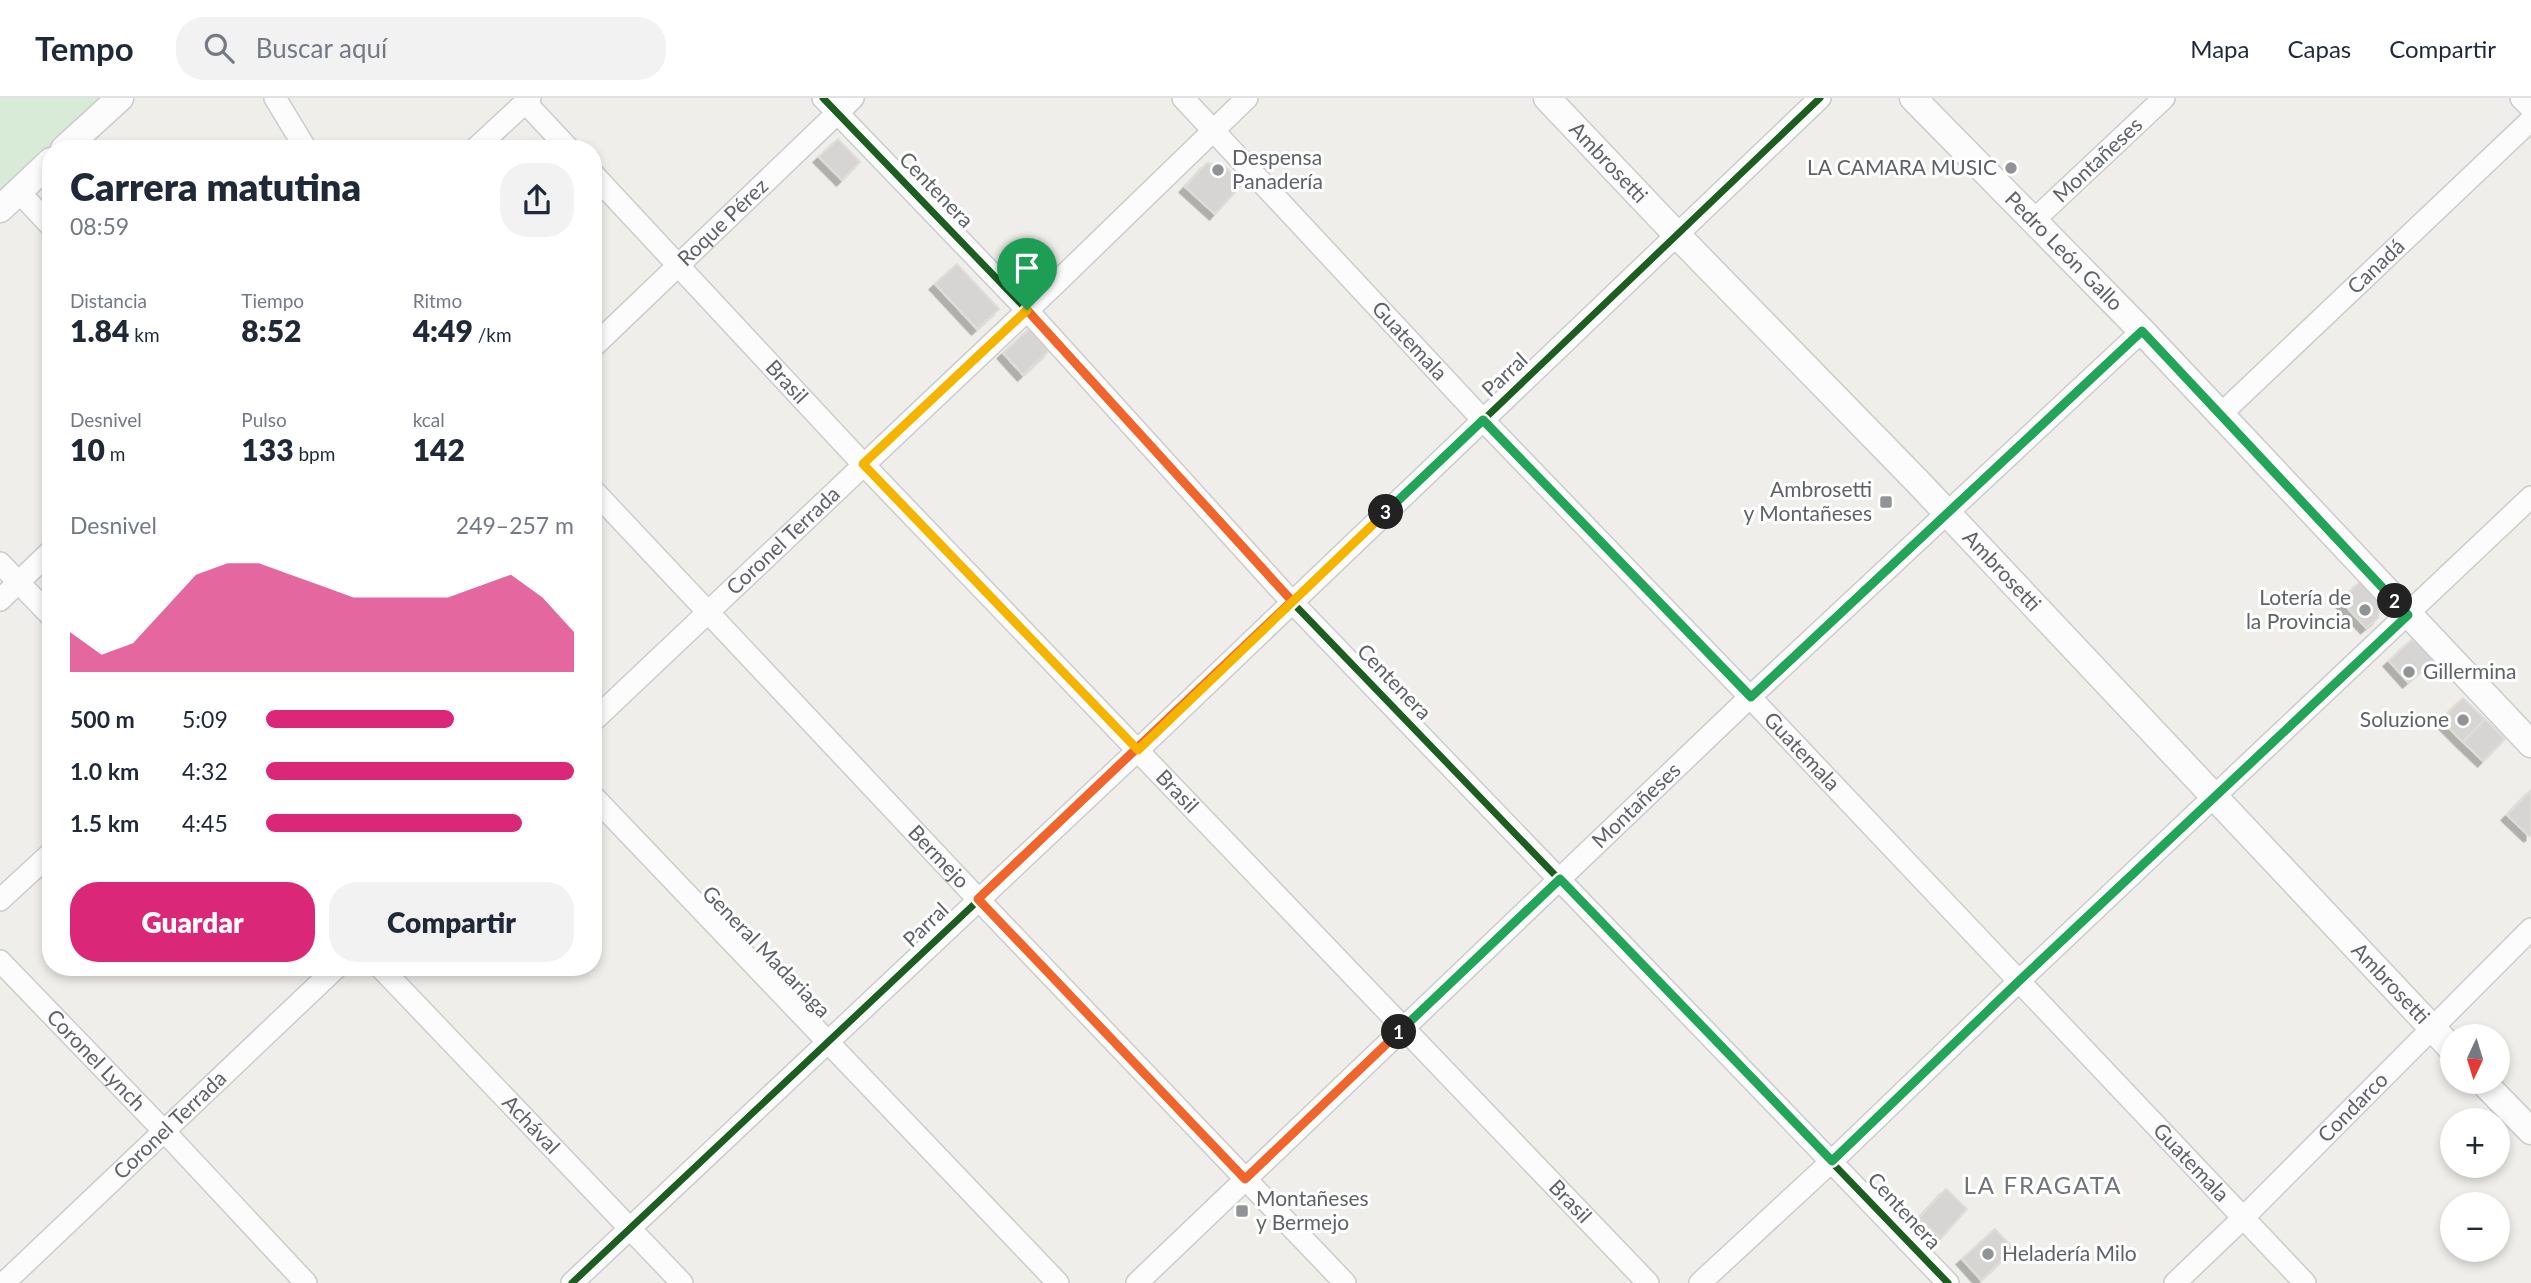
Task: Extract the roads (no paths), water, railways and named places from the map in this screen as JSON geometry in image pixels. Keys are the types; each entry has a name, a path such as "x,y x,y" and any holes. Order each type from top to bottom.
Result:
{"street":[{"path":"74,140 120,98"},
{"path":"275,98 301,140"},
{"name":"Roque Pérez","path":"602,338 679,265 830,105 853,98"},
{"name":"Guatemala","path":"1183,98 1483,420 1751,697 2305,1283"},
{"name":"Coronel Terrada","path":"602,713 1247,98"},
{"name":"Ambrosetti","path":"1547,98 1948,515 2440,1036"},
{"name":"Parral","path":"572,1283 1138,750 1821,98"},
{"name":"Pedro León Gallo","path":"1913,98 2142,331 2531,744"},
{"name":"Montañeses","path":"2033,221 2164,98"},
{"path":"2521,98 2531,108"},
{"path":"485,140 528,100 561,140"},
{"name":"Centenera","path":"830,105 1027,310 1292,601 1948,1283"},
{"name":"Canadá","path":"2221,414 2531,120"},
{"path":"42,169 9,200 42,220"},
{"name":"Brasil","path":"602,184 863,464 1648,1283"},
{"name":"Montañeses","path":"1137,1283 1751,697 2142,331"},
{"path":"1700,1283 2531,497"},
{"name":"Bermejo","path":"602,499 978,899 1345,1283"},
{"path":"0,600 42,559"},
{"path":"0,564 42,607"},
{"name":"General Madariaga","path":"602,805 1058,1283"},
{"path":"0,900 42,861"},
{"name":"Condarco","path":"2175,1283 2531,929"},
{"name":"Coronel Lynch","path":"0,961 306,1283"},
{"name":"Coronel Terrada","path":"4,1283 328,976"},
{"name":"Achával","path":"389,976 682,1283"},
{"path":"2495,1094 2531,1131"}],"place":[{"name":"LA CAMARA MUSIC","path":"2011,168"},
{"name":"Despensa Panadería","path":"1218,170"},
{"name":"Ambrosetti y Montañeses","path":"1886,502"},
{"name":"Lotería de la Provincia","path":"2365,610"},
{"name":"Gillermina","path":"2409,672"},
{"name":"Soluzione","path":"2463,720"},
{"name":"Montañeses y Bermejo","path":"1242,1211"},
{"name":"Heladería Milo","path":"1988,1254"}],"district":[{"name":"LA FRAGATA","path":"2043,1186"}]}
